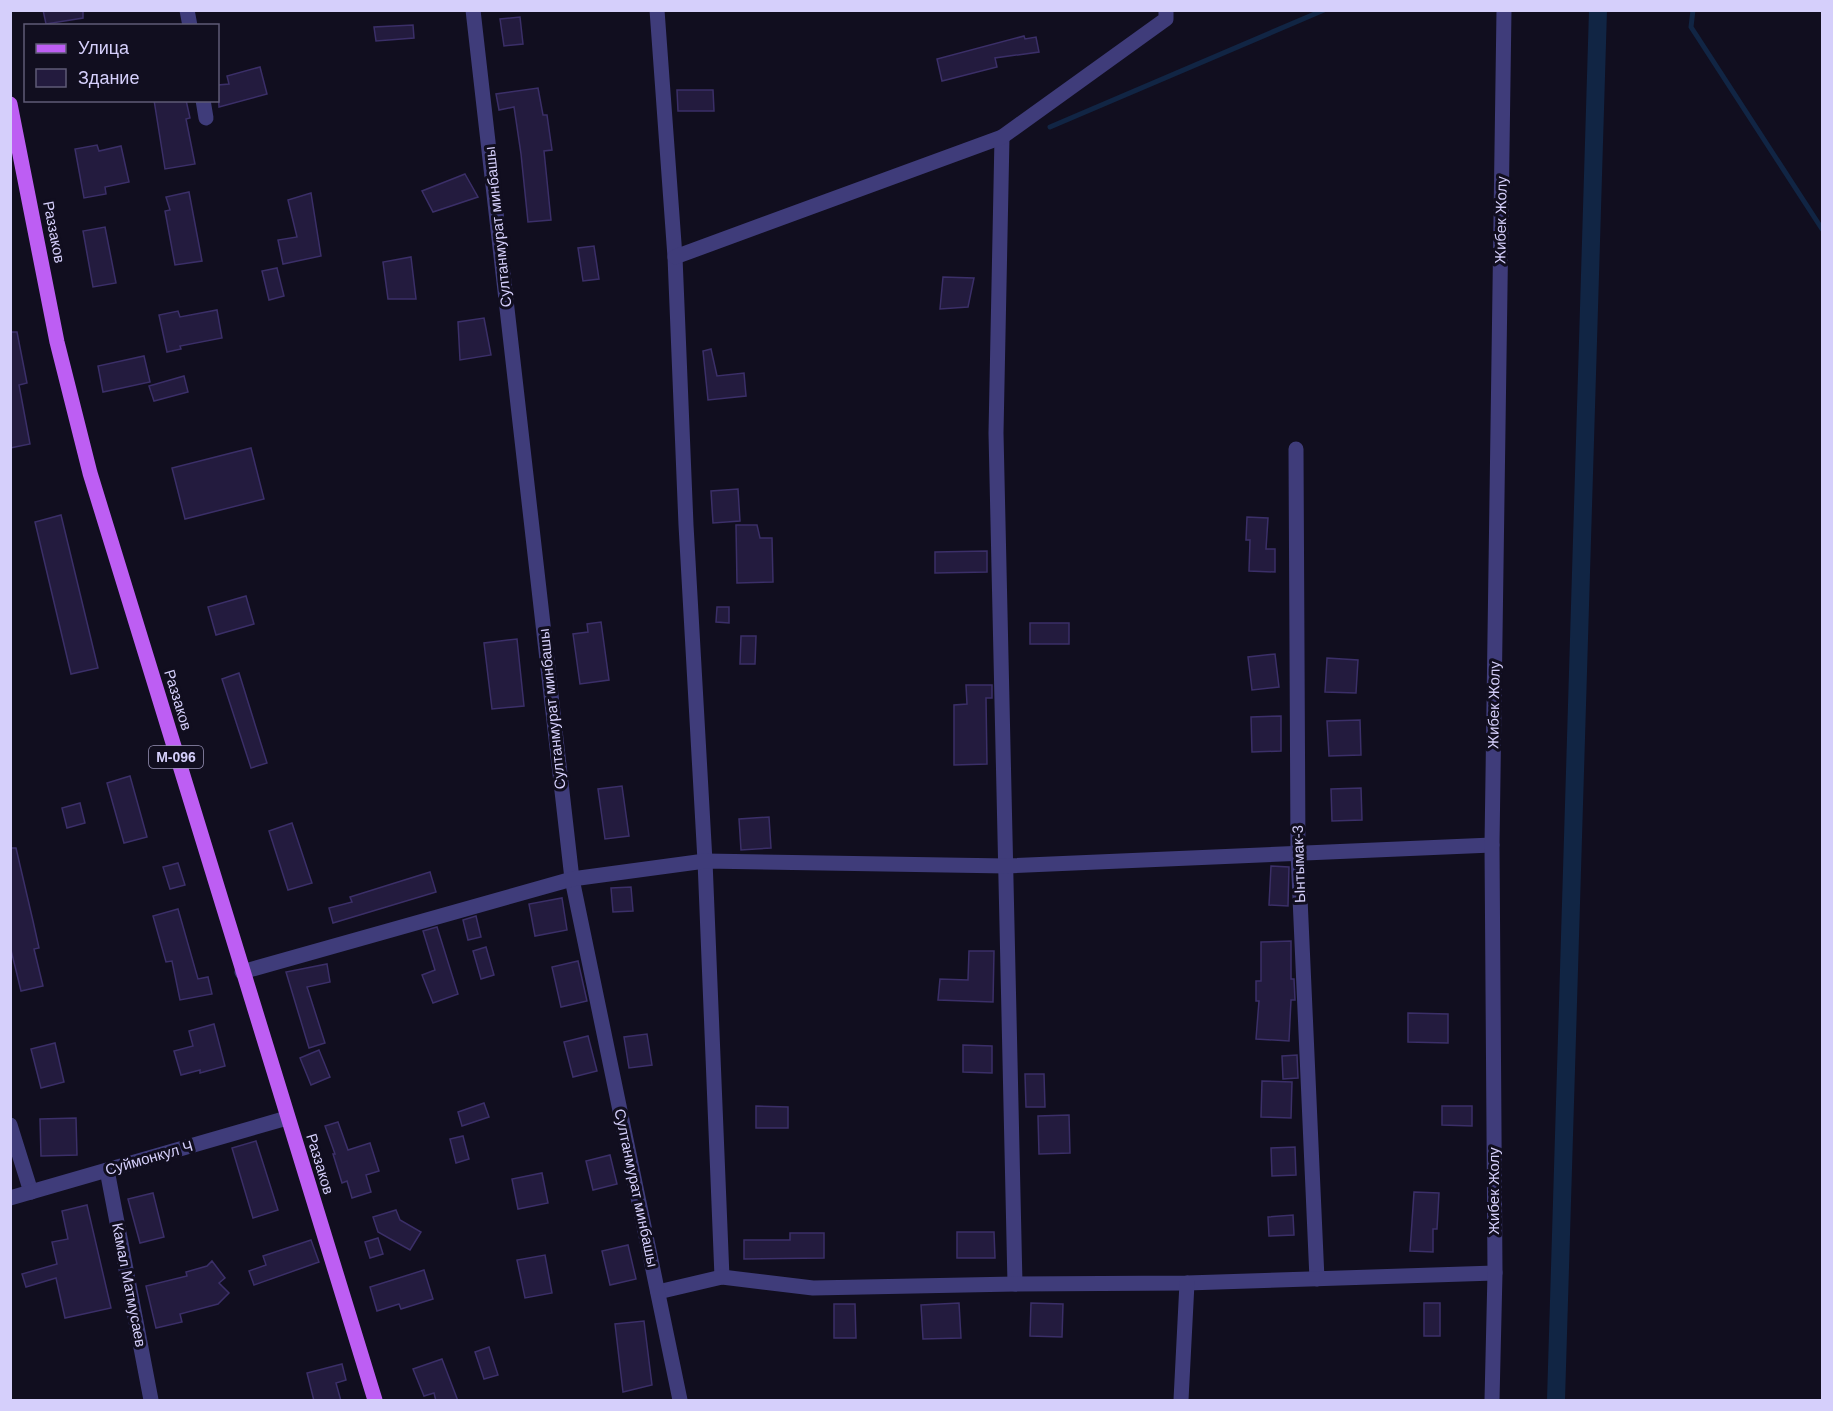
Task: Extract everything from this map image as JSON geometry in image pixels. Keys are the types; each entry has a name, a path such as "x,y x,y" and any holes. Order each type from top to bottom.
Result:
{"main road":[{"name":"Раззаков","path":"10,104 57,342 90,473 375,1401"}],"street":[{"name":"Султанмурат минбашы","path":"473,10 572,879 680,1401"},
{"path":"657,10 675,257 705,861 722,1277"},
{"path":"675,257 1002,137 1166,19 1166,10"},
{"name":"Жибек Жолу","path":"1492,1401 1495,1274 1492,845 1504,10"},
{"path":"203,102 206,118"},
{"path":"1002,137 996,433 1015,1284"},
{"name":"Ынтымак-3","path":"1296,449 1298,853 1317,1279"},
{"path":"242,972 572,879 705,861 1006,866 1492,845"},
{"name":"Суймонкул Ч","path":"10,1198 287,1118"},
{"path":"10,1125 31,1192"},
{"name":"Камал Матмусаев","path":"107,1170 151,1401"},
{"path":"658,1292 722,1277 813,1288 1187,1283 1495,1274"},
{"path":"1180,1401 1187,1283"}],"building":[{"path":"43,10 83,10 83,18 46,24"},
{"path":"520,17 523,44 504,46 500,19"},
{"path":"413,25 414,38 376,41 374,27"},
{"path":"1024,36 1025,39 1036,37 1039,52 995,58 997,67 942,81 937,59"},
{"path":"260,67 267,94 219,107 219,85 229,84 227,76"},
{"path":"538,88 543,115 547,115 552,150 544,151 551,220 528,222 514,107 499,110 496,94"},
{"path":"677,90 713,90 714,111 678,111"},
{"path":"154,102 186,102 190,118 186,119 195,164 165,169"},
{"path":"97,145 99,151 121,146 129,182 105,187 106,194 84,198 75,149"},
{"path":"465,174 478,197 433,212 422,191"},
{"path":"189,192 202,261 175,265 165,211 170,210 166,197"},
{"path":"311,193 321,256 283,264 278,240 297,237 288,200"},
{"path":"105,227 116,283 93,287 83,231"},
{"path":"594,246 599,279 583,281 578,248"},
{"path":"411,257 416,299 388,299 383,262"},
{"path":"277,268 284,296 269,300 262,271"},
{"path":"943,277 974,278 968,307 940,309"},
{"path":"217,310 222,338 180,346 181,349 167,352 159,315 178,311 180,317"},
{"path":"484,318 491,355 460,360 458,322"},
{"path":"10,332 17,332 27,383 19,385 30,444 10,448"},
{"path":"711,349 717,376 744,373 746,396 708,400 703,351"},
{"path":"144,356 150,382 103,392 98,366"},
{"path":"184,376 188,392 154,401 149,386"},
{"path":"251,448 264,499 185,519 172,468"},
{"path":"738,489 740,521 713,523 711,491"},
{"path":"61,515 98,668 71,674 35,522"},
{"path":"1247,517 1268,518 1266,549 1275,549 1275,572 1249,571 1250,540 1246,540"},
{"path":"736,525 757,525 760,538 772,538 773,582 737,583"},
{"path":"987,551 987,572 935,573 935,552"},
{"path":"246,596 254,624 216,635 208,607"},
{"path":"717,607 729,607 729,623 716,622"},
{"path":"601,622 609,680 580,684 573,634 588,632 587,624"},
{"path":"1030,623 1069,623 1069,644 1030,644"},
{"path":"741,636 756,636 755,664 740,664"},
{"path":"517,639 524,706 492,709 484,643"},
{"path":"1275,654 1279,687 1252,690 1248,657"},
{"path":"1327,658 1358,660 1356,693 1325,692"},
{"path":"239,673 267,763 251,768 222,679"},
{"path":"966,685 992,685 992,698 986,698 987,764 954,765 954,705 967,704"},
{"path":"1281,716 1281,751 1252,752 1251,717"},
{"path":"1360,720 1361,755 1329,756 1327,721"},
{"path":"130,776 147,837 124,843 107,783"},
{"path":"622,786 629,836 605,839 598,789"},
{"path":"1361,788 1362,820 1332,821 1331,789"},
{"path":"80,803 85,823 67,828 62,808"},
{"path":"769,817 771,848 741,850 739,819"},
{"path":"292,823 312,883 288,890 269,831"},
{"path":"10,848 16,848 39,948 34,949 43,986 21,991 10,946"},
{"path":"178,863 185,885 170,889 163,867"},
{"path":"1271,866 1289,867 1288,906 1269,905"},
{"path":"430,872 436,892 333,923 329,908 352,902 350,897"},
{"path":"631,887 633,911 613,912 611,888"},
{"path":"562,898 567,930 535,936 529,904"},
{"path":"178,909 198,979 208,977 212,994 180,1000 172,961 166,962 153,916"},
{"path":"476,916 481,937 468,940 463,920"},
{"path":"437,927 458,994 433,1003 422,975 435,970 423,931"},
{"path":"1291,941 1291,979 1294,979 1295,1000 1291,1000 1289,1041 1256,1039 1259,1001 1256,1001 1256,981 1261,981 1261,942"},
{"path":"486,947 494,975 481,979 473,951"},
{"path":"969,951 994,951 993,1002 938,1000 940,979 968,980"},
{"path":"578,961 587,1001 561,1007 552,967"},
{"path":"327,964 330,982 307,987 325,1043 309,1048 286,972"},
{"path":"1408,1013 1448,1014 1448,1043 1408,1042"},
{"path":"214,1024 225,1066 200,1073 200,1070 181,1075 174,1051 193,1046 189,1031"},
{"path":"647,1034 652,1065 629,1068 624,1037"},
{"path":"588,1036 597,1071 573,1077 564,1042"},
{"path":"55,1043 64,1082 41,1088 31,1049"},
{"path":"963,1045 992,1046 992,1073 963,1072"},
{"path":"319,1050 330,1077 311,1085 300,1058"},
{"path":"1297,1055 1298,1078 1283,1079 1282,1056"},
{"path":"1025,1074 1044,1074 1045,1107 1026,1107"},
{"path":"1262,1081 1292,1082 1291,1118 1261,1117"},
{"path":"484,1103 489,1117 462,1126 458,1112"},
{"path":"756,1106 788,1107 788,1128 756,1128"},
{"path":"1442,1106 1472,1106 1472,1126 1442,1125"},
{"path":"1069,1115 1070,1153 1039,1154 1038,1116"},
{"path":"76,1118 77,1155 41,1156 40,1119"},
{"path":"338,1122 348,1150 370,1143 379,1171 366,1175 371,1192 352,1198 347,1181 342,1183 325,1126"},
{"path":"463,1136 469,1159 456,1163 450,1139"},
{"path":"256,1141 278,1210 253,1218 232,1148"},
{"path":"1295,1147 1296,1175 1272,1176 1271,1148"},
{"path":"610,1155 617,1184 593,1190 586,1161"},
{"path":"542,1173 548,1203 518,1209 512,1179"},
{"path":"1414,1192 1439,1193 1437,1229 1433,1229 1433,1252 1410,1251"},
{"path":"153,1193 164,1237 140,1243 128,1199"},
{"path":"87,1205 111,1308 65,1318 56,1278 26,1287 22,1274 57,1264 52,1242 68,1239 62,1211"},
{"path":"396,1210 400,1220 421,1232 410,1250 378,1232 373,1217"},
{"path":"1293,1215 1294,1235 1269,1236 1268,1217"},
{"path":"957,1232 994,1232 995,1258 957,1258"},
{"path":"790,1233 824,1233 824,1258 744,1259 744,1240 790,1240"},
{"path":"378,1238 383,1254 370,1258 365,1242"},
{"path":"311,1240 319,1262 254,1285 249,1271 266,1265 263,1256"},
{"path":"628,1245 636,1279 610,1285 602,1251"},
{"path":"545,1255 552,1293 525,1298 517,1260"},
{"path":"212,1261 225,1278 219,1283 229,1293 218,1304 180,1314 182,1322 156,1328 146,1286 187,1276 186,1272 207,1266"},
{"path":"424,1270 433,1299 401,1309 399,1304 377,1311 370,1287"},
{"path":"959,1303 961,1338 923,1339 921,1305"},
{"path":"1031,1303 1063,1304 1062,1337 1030,1336"},
{"path":"1424,1303 1440,1303 1440,1336 1424,1336"},
{"path":"834,1304 855,1304 856,1338 834,1338"},
{"path":"644,1321 652,1385 623,1392 615,1324"},
{"path":"489,1347 498,1375 484,1379 475,1352"},
{"path":"442,1359 458,1401 436,1401 434,1393 424,1396 413,1369"},
{"path":"342,1364 346,1380 336,1383 341,1401 314,1401 307,1373"}],"waterway":[{"path":"1050,127 1324,10"},
{"path":"1556,1400 1598,10"},
{"path":"1693,10 1691,27 1822,229"}]}
